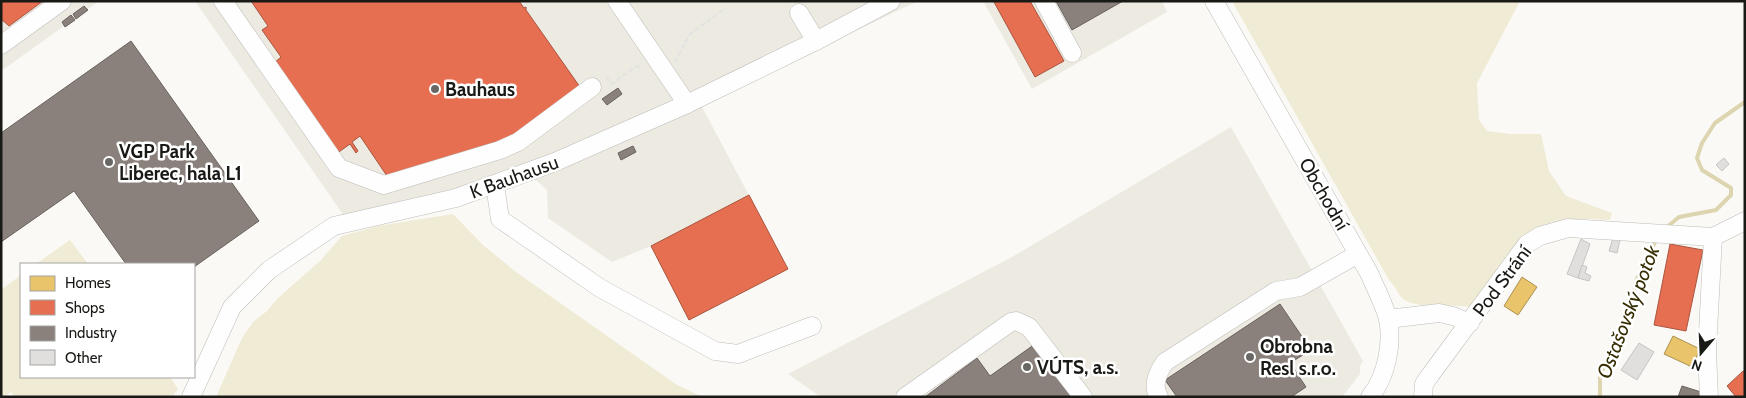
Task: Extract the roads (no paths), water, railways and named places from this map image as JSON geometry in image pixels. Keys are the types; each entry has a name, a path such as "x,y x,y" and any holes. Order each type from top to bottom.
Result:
{"street":[{"path":"1,45 62,1"},
{"path":"223,1 340,168 384,186 500,150 518,142 599,82"},
{"path":"617,1 687,104"},
{"name":"K Bauhausu","path":"191,397 232,307 268,270 334,226 456,198 555,162 687,104 816,41 891,1"},
{"path":"1044,1 1072,53"},
{"name":"Obchodní","path":"1214,1 1369,273 1388,319 1389,343 1384,368 1380,381 1370,397"},
{"path":"799,12 816,41"},
{"path":"495,185 500,219 600,288 715,351 738,354 812,326"},
{"path":"1709,397 1707,351 1712,237 1745,221"},
{"name":"Pod Strání","path":"1424,390 1470,322 1528,244 1540,236 1568,228 1712,237"},
{"path":"1159,397 1156,392 1157,375 1165,362 1276,291 1300,288 1358,254"},
{"path":"1388,319 1439,314 1453,316 1470,322"},
{"path":"905,397 1011,322 1016,321 1029,327 1083,397"}],"waterway":[{"name":"Ostašovský potok","path":"1667,227 1679,217 1716,210 1731,195 1731,188 1702,170 1697,158 1702,143 1715,123 1745,102"},
{"name":"Ostašovský potok","path":"1600,397 1600,375 1630,315 1636,281 1657,238"}],"place":[{"name":"Bauhaus","path":"435,89"},
{"name":"VGP Park Liberec, hala L1","path":"109,162"},
{"name":"Obrobna Resl s.r.o.","path":"1250,357"},
{"name":"VÚTS, a.s.","path":"1027,367"}]}
